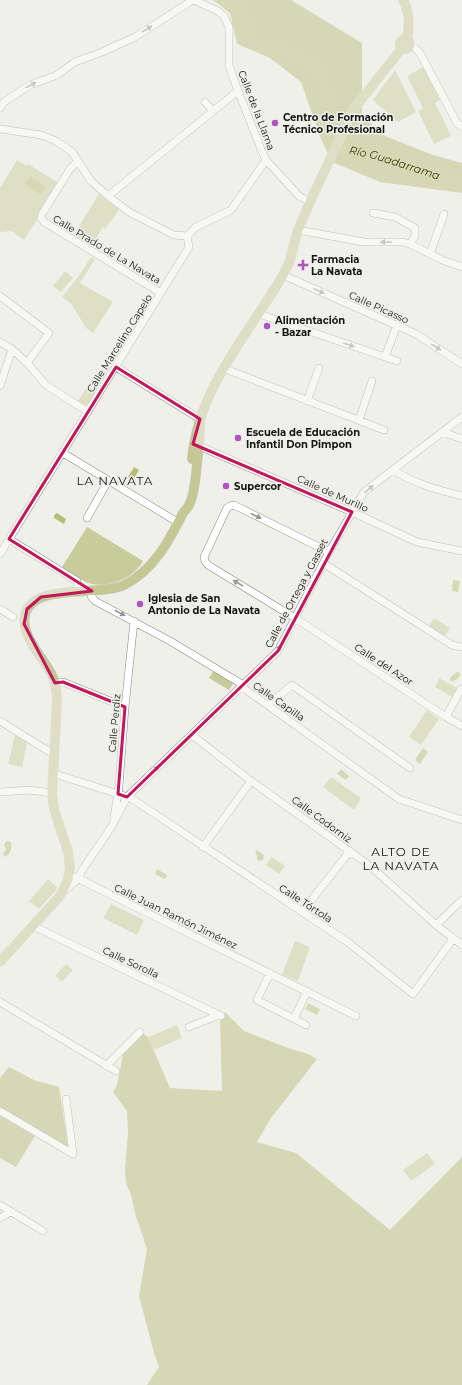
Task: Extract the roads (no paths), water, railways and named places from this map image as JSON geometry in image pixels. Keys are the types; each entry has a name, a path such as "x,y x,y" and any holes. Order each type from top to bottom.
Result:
{"main road":[{"path":"187,508 191,487 190,478 193,444 200,419 212,389 223,368 283,275 298,230 353,110 406,44 410,19 403,0"},
{"path":"0,962 64,891 74,875 54,809 52,793 57,701 55,683 26,632 24,616 30,605 40,597 118,587 135,579 146,570 156,558 179,523 187,508 195,487 200,419"},
{"path":"196,431 199,446"},
{"path":"190,478 194,470 196,448 199,446"}],"street":[{"name":"Calle de la Llama","path":"194,0 218,11 224,16 228,27 229,65 266,160 299,196 310,202"},
{"path":"0,108 4,102 30,85 57,75 75,62 135,37 194,0"},
{"path":"406,44 414,47 420,53 457,123 462,127"},
{"path":"108,196 238,91"},
{"path":"205,102 213,111"},
{"path":"0,129 42,135 56,141 72,152 91,181 108,196 129,212 174,235 187,236 196,228 232,210 266,160"},
{"name":"Calle Prado de La Navata","path":"78,161 70,169 41,218 44,222 161,293"},
{"path":"374,212 395,217 414,228 415,236 410,244"},
{"path":"430,254 444,214"},
{"path":"298,230 364,242 403,242 442,260 462,267"},
{"name":"Calle Marcelino Capelo","path":"0,554 189,247 187,236"},
{"name":"Calle Picasso","path":"283,275 416,334 462,364"},
{"path":"0,296 50,333 27,363"},
{"path":"259,314 397,361"},
{"path":"385,357 397,325"},
{"path":"0,342 12,349 27,363 46,386 88,412"},
{"path":"0,386 12,349"},
{"path":"116,367 200,419"},
{"path":"223,368 384,430"},
{"path":"307,400 319,368"},
{"path":"359,420 372,381"},
{"name":"Calle de Ortega y Gasset","path":"127,797 278,651 323,563 364,492 462,417"},
{"path":"442,432 462,439"},
{"name":"Calle de Murillo","path":"199,446 418,542 462,551"},
{"path":"62,453 179,523"},
{"path":"393,470 429,488 462,496"},
{"path":"87,518 108,481"},
{"name":"Calle del Azor","path":"329,552 234,505 227,508 204,557 208,565 295,618 462,726"},
{"path":"0,538 8,541 77,581 79,592"},
{"path":"323,563 452,645 462,647"},
{"name":"Calle Capilla","path":"91,591 95,601 170,641 240,683 242,687 399,799 462,820"},
{"path":"0,609 13,617"},
{"name":"Calle Perdiz","path":"112,826 118,794 134,621"},
{"path":"55,683 63,682 125,707"},
{"path":"268,705 292,685 410,768"},
{"path":"446,717 462,690"},
{"path":"0,721 53,754"},
{"name":"Calle Codorniz","path":"192,735 251,780 369,865 436,925 462,945"},
{"name":"Calle Tórtola","path":"52,773 131,798 349,943 413,994 453,939"},
{"path":"203,847 251,780"},
{"path":"0,792 29,790 52,793"},
{"name":"Calle Perdiz","path":"74,875 112,826 127,797"},
{"path":"302,912 350,852"},
{"name":"Calle Juan Ramón Jiménez","path":"74,875 356,1016"},
{"path":"436,925 462,900"},
{"name":"Calle Sorolla","path":"33,926 220,1015 189,1027"},
{"path":"270,973 257,1000 306,1024"},
{"path":"294,1019 307,991"},
{"path":"0,1002 116,1071"},
{"path":"106,1066 140,1032"},
{"path":"0,1111 73,1154 66,1098"},
{"path":"0,1206 43,1231"},
{"path":"0,1218 10,1212"}],"waterway":[{"name":"Río Guadarrama","path":"230,0 246,15 249,36 259,45 274,46 305,59 322,73 329,101 328,125 333,139 347,149 375,155 462,182"}],"place":[{"name":"Centro de Formación Técnico Profesional","path":"275,123"},
{"name":"Farmacia La Navata","path":"303,265"},
{"name":"Alimentación - Bazar","path":"267,326"},
{"name":"Escuela de Educación Infantil Don Pimpon","path":"238,438"},
{"name":"Supercor","path":"226,486"},
{"name":"Iglesia de San Antonio de La Navata","path":"140,604"}],"district":[{"name":"LA NAVATA","path":"115,481"},
{"name":"ALTO DE LA NAVATA","path":"401,859"}]}
